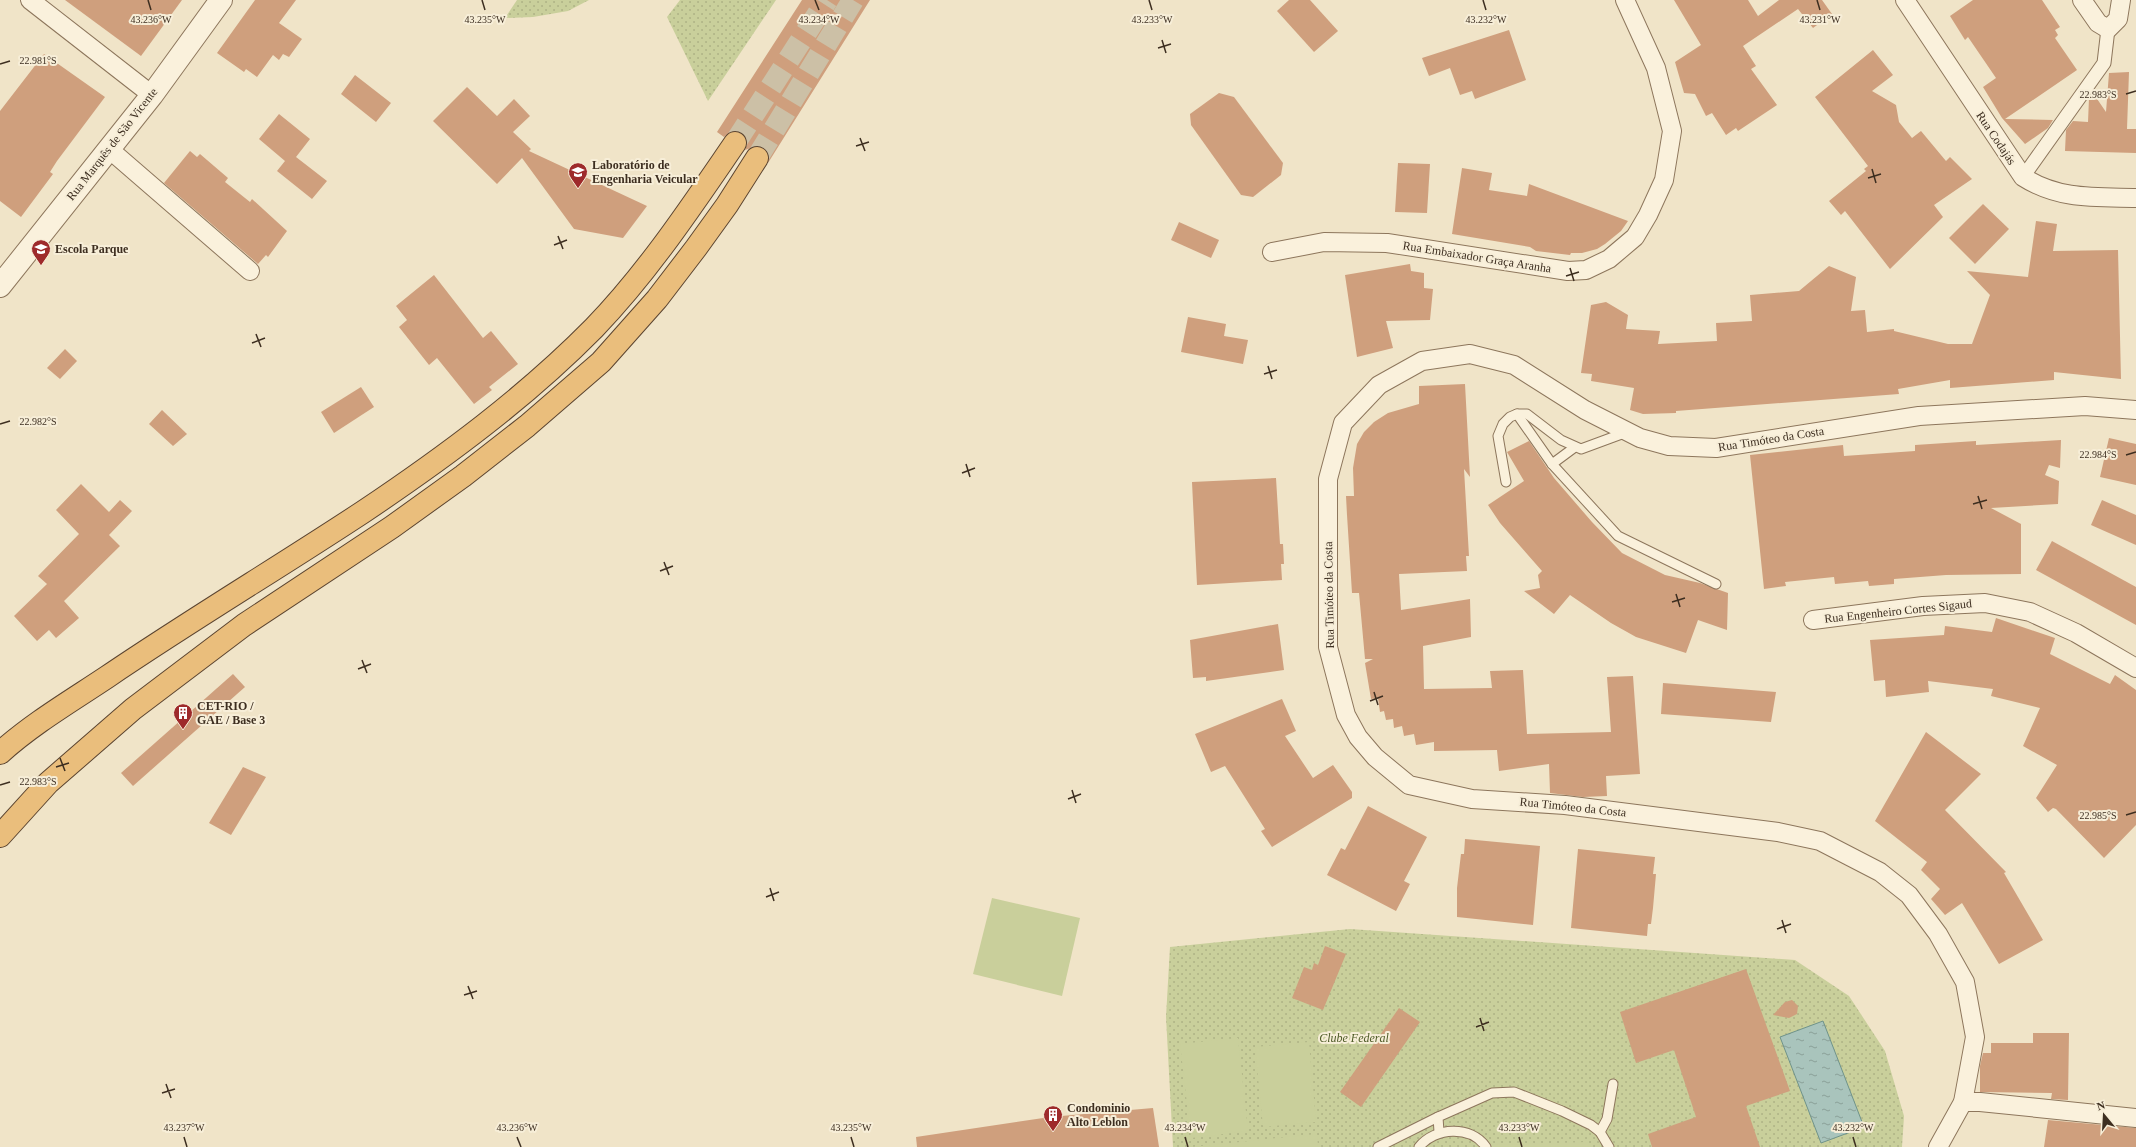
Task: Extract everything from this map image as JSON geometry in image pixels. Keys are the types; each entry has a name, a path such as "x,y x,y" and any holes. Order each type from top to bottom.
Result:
{"highway":[{"path":"0,753 54,712 188,622 389,494 460,445 540,380 595,326 625,292 680,224 735,143"},
{"path":"0,836 48,783 133,710 244,625 392,527 462,476 527,426 601,362 657,299 696,248 757,158"}],"street":[{"path":"30,0 152,95"},
{"name":"Rua Marquês de São Vicente","path":"0,286 152,95 221,0"},
{"name":"Rua Embaixador Graça Aranha","path":"1272,252 1324,242 1387,243 1568,271 1586,270 1609,259 1635,237 1648,214 1664,180 1672,131 1656,68 1625,0"},
{"name":"Rua Codajás","path":"1905,0 2023,177 2049,191 2080,196 2136,198"},
{"path":"2082,0 2098,23 2108,29"},
{"path":"2023,177 2104,63 2108,29 2118,19 2121,0"},
{"path":"109,149 250,271"},
{"name":"Rua Timóteo da Costa","path":"1938,1147 1963,1102 1975,1037 1965,982 1938,934 1909,895 1880,872 1820,841 1778,832 1565,805 1472,799 1409,785 1375,757 1358,737 1346,715 1328,647 1328,479 1343,423 1379,384 1422,361 1470,354 1514,365 1585,410 1627,432 1640,438 1669,446 1716,448 1919,416 2085,406 2136,410"},
{"name":"Rua Engenheiro Cortes Sigaud","path":"1813,620 1923,606 1985,603 2030,612 2076,632 2136,668"},
{"path":"1963,1102 1980,1102 2136,1118"}],"lane":[{"path":"1506,482 1498,436 1503,424 1510,417 1517,414 1527,414 1561,440 1581,449 1627,432"},
{"path":"1517,414 1552,464 1618,536 1716,584"},
{"path":"1552,464 1575,447"},
{"path":"1600,1132 1607,1120 1613,1084"},
{"path":"1378,1147 1438,1117 1492,1094 1514,1092 1562,1111 1591,1125 1600,1132 1609,1147"},
{"path":"1438,1117 1439,1132"},
{"path":"1419,1147 1424,1141 1439,1132 1461,1132 1477,1136 1486,1147"}],"green space":[{"path":"517,0 589,0 568,11 533,17 505,18"},
{"path":"680,0 776,0 708,101 667,17"},
{"path":"992,898 1080,918 1062,996 973,974"},
{"name":"Clube Federal","path":"1350,929 1795,960 1849,996 1885,1051 1904,1116 1902,1147 1173,1147 1166,1017 1170,947"},
{"path":"1238,1038 1248,1131 1191,1138 1180,1044"},
{"path":"1309,1042 1316,1122 1263,1127 1255,1047"},
{"path":"1317,1134 1318,1147 1191,1147"},
{"path":"1588,1142 1589,1147 1495,1147 1495,1145"}],"water":[{"path":"1823,1021 1864,1127 1821,1143 1780,1037"}],"building":[{"path":"65,0 182,0 141,56"},
{"path":"255,0 296,0 279,23 302,39 289,57 283,54 279,60 273,55 257,77 246,69 244,72 217,53"},
{"path":"802,0 870,0 768,163 768,153 763,147 757,146 745,150 747,144 746,138 742,133 730,132 724,137 717,132"},
{"path":"1289,0 1310,0 1338,31 1314,52 1277,11"},
{"path":"1674,0 1748,0 1758,16 1779,0 1822,0 1832,14 1813,28 1798,9 1743,46 1756,66 1751,69 1777,105 1738,131 1736,128 1726,135 1712,113 1706,116 1695,94 1684,93 1675,62 1701,45"},
{"path":"1973,0 2042,0 2060,27 2055,30 2058,35 2055,38 2077,70 2005,119 2053,120 2048,128 2025,144 2002,118 1983,87 1996,78 1968,37 1965,40 1950,16"},
{"path":"1509,30 1526,80 1475,99 1472,91 1460,95 1450,68 1429,76 1422,58"},
{"path":"1873,50 1893,75 1872,91 1896,105 1899,122 1912,138 1921,131 1946,161 1950,157 1972,179 1934,205 1943,217 1890,269 1845,211 1841,215 1829,201 1866,171 1864,169 1868,166 1815,97"},
{"path":"44,54 105,97 57,161 50,172 53,174 21,217 0,201 0,111"},
{"path":"2129,72 2127,129 2136,129 2136,153 2065,151 2066,130 2073,121 2088,122 2089,98 2093,93 2106,112 2109,73"},
{"path":"355,75 391,103 376,122 341,94"},
{"path":"467,87 497,116 514,99 530,116 513,132 531,149 529,151 647,206 623,238 574,229 522,158 497,184 433,121"},
{"path":"1219,93 1234,97 1283,163 1281,175 1253,197 1241,195 1191,125 1190,114"},
{"path":"279,114 310,139 296,157 327,181 312,199 277,171 285,161 259,139"},
{"path":"190,151 197,157 200,154 228,178 225,182 250,202 252,199 287,231 268,257 266,255 258,264 164,183"},
{"path":"1398,163 1430,164 1427,213 1395,212"},
{"path":"1462,168 1492,173 1489,190 1527,196 1529,184 1628,221 1621,231 1597,249 1582,253 1571,253 1570,255 1536,251 1530,247 1452,234"},
{"path":"1983,204 2009,229 1975,264 1949,238"},
{"path":"2036,221 2057,224 2053,251 2118,250 2121,379 2054,372 2054,380 1950,388 1950,380 1898,389 1899,394 1676,411 1676,413 1643,414 1630,410 1634,388 1591,381 1592,374 1581,373 1591,305 1606,302 1628,315 1626,329 1660,331 1658,344 1717,341 1716,323 1752,321 1750,295 1799,291 1829,266 1856,277 1851,311 1865,310 1867,332 1894,329 1894,331 1948,344 1972,344 1990,295 1967,271 2028,277"},
{"path":"1179,222 1219,240 1211,258 1171,240"},
{"path":"1410,264 1411,271 1424,273 1424,288 1433,289 1430,320 1386,321 1393,348 1357,357 1345,275"},
{"path":"434,275 483,338 491,331 518,364 489,387 492,390 474,404 437,358 429,365 399,327 407,320 396,306"},
{"path":"1188,317 1226,324 1224,336 1248,340 1243,364 1181,352"},
{"path":"65,349 77,361 60,379 47,368"},
{"path":"1465,384 1470,477 1464,469 1469,556 1466,556 1467,571 1399,574 1401,610 1470,599 1471,637 1423,646 1424,689 1492,688 1490,671 1523,670 1527,734 1611,732 1607,677 1633,676 1640,774 1606,776 1607,796 1583,797 1550,793 1549,764 1499,771 1497,750 1434,751 1434,742 1416,745 1414,734 1404,736 1402,726 1394,728 1393,719 1386,720 1384,711 1380,712 1378,698 1371,699 1365,663 1373,659 1365,659 1359,593 1352,593 1347,515 1346,496 1354,496 1353,468 1357,444 1364,432 1374,422 1388,413 1419,404 1419,386"},
{"path":"361,387 374,407 334,433 321,412"},
{"path":"162,410 187,434 173,446 149,424"},
{"path":"2109,438 2136,444 2136,485 2100,477"},
{"path":"2061,440 2060,468 2049,465 2045,475 2059,481 2058,504 1991,508 2021,524 2021,574 1946,575 1894,579 1894,584 1869,586 1868,581 1835,584 1834,577 1785,582 1786,586 1764,589 1750,455 1843,445 1844,456 1915,451 1915,445 1976,441 1976,445"},
{"path":"1529,441 1554,478 1592,522 1622,553 1665,575 1700,583 1728,593 1727,630 1698,620 1686,653 1636,637 1611,623 1570,595 1554,614 1524,591 1540,588 1538,575 1542,571 1500,523 1488,505 1524,481 1507,452"},
{"path":"1276,478 1280,544 1283,544 1284,564 1281,564 1282,580 1197,585 1192,482"},
{"path":"81,484 109,512 120,500 132,511 109,535 120,546 64,601 79,618 56,638 49,630 37,641 14,616 47,584 38,576 79,534 56,510"},
{"path":"2102,500 2136,515 2136,545 2091,525"},
{"path":"2052,541 2136,587 2136,625 2036,570"},
{"path":"1996,618 2055,638 2050,654 2110,684 2115,675 2136,690 2136,825 2104,858 2056,809 2053,808 2048,812 2036,798 2057,765 2023,746 2040,708 1991,696 1993,689 1928,681 1929,692 1886,697 1885,680 1874,681 1870,640 1944,635 1945,626 1992,632"},
{"path":"1278,624 1284,670 1206,681 1206,677 1193,678 1190,640"},
{"name":"CET-RIO / GAE / Base 3","path":"233,674 245,687 133,786 121,773"},
{"path":"1663,683 1776,692 1771,722 1661,714"},
{"path":"1282,699 1296,731 1285,736 1313,778 1333,765 1352,792 1352,798 1272,847 1261,831 1265,829 1225,766 1211,772 1195,734"},
{"path":"1926,732 1981,774 1945,810 2006,872 2004,873 2043,940 1999,964 1962,903 1945,915 1931,899 1940,889 1921,870 1927,862 1875,821"},
{"path":"243,767 266,777 231,835 209,823"},
{"path":"1368,806 1427,837 1404,881 1410,884 1396,911 1327,875 1341,848 1345,850"},
{"path":"1465,839 1540,846 1533,925 1457,917 1457,888 1461,854 1464,854"},
{"path":"1578,849 1655,857 1653,874 1656,874 1653,908 1651,924 1648,924 1647,936 1571,928"},
{"path":"1325,946 1346,954 1323,1010 1292,998 1304,967 1312,970 1314,963 1318,965"},
{"path":"1746,969 1790,1091 1746,1106 1760,1147 1652,1147 1648,1134 1696,1117 1674,1050 1636,1063 1620,1012"},
{"path":"1792,1000 1798,1006 1797,1014 1789,1018 1773,1015 1785,1002"},
{"path":"1399,1008 1420,1022 1361,1107 1340,1092"},
{"path":"2033,1033 2069,1033 2068,1100 2051,1099 2052,1093 1980,1092 1980,1066 1983,1053 1991,1053 1991,1043 2033,1043"},
{"name":"Condominio Alto Leblon","path":"1153,1108 1159,1147 917,1147 916,1137 1050,1117"},
{"path":"2048,1120 2136,1128 2136,1147 2044,1147"}],"tunnel":[{"path":"735,143 827,0"},
{"path":"757,158 853,0"}],"place":[{"name":"Laboratório de Engenharia Veicular","path":"578,189"},
{"name":"Escola Parque","path":"41,266"},
{"name":"CET-RIO / GAE / Base 3","path":"183,730"},
{"name":"Condominio Alto Leblon","path":"1053,1132"}]}
